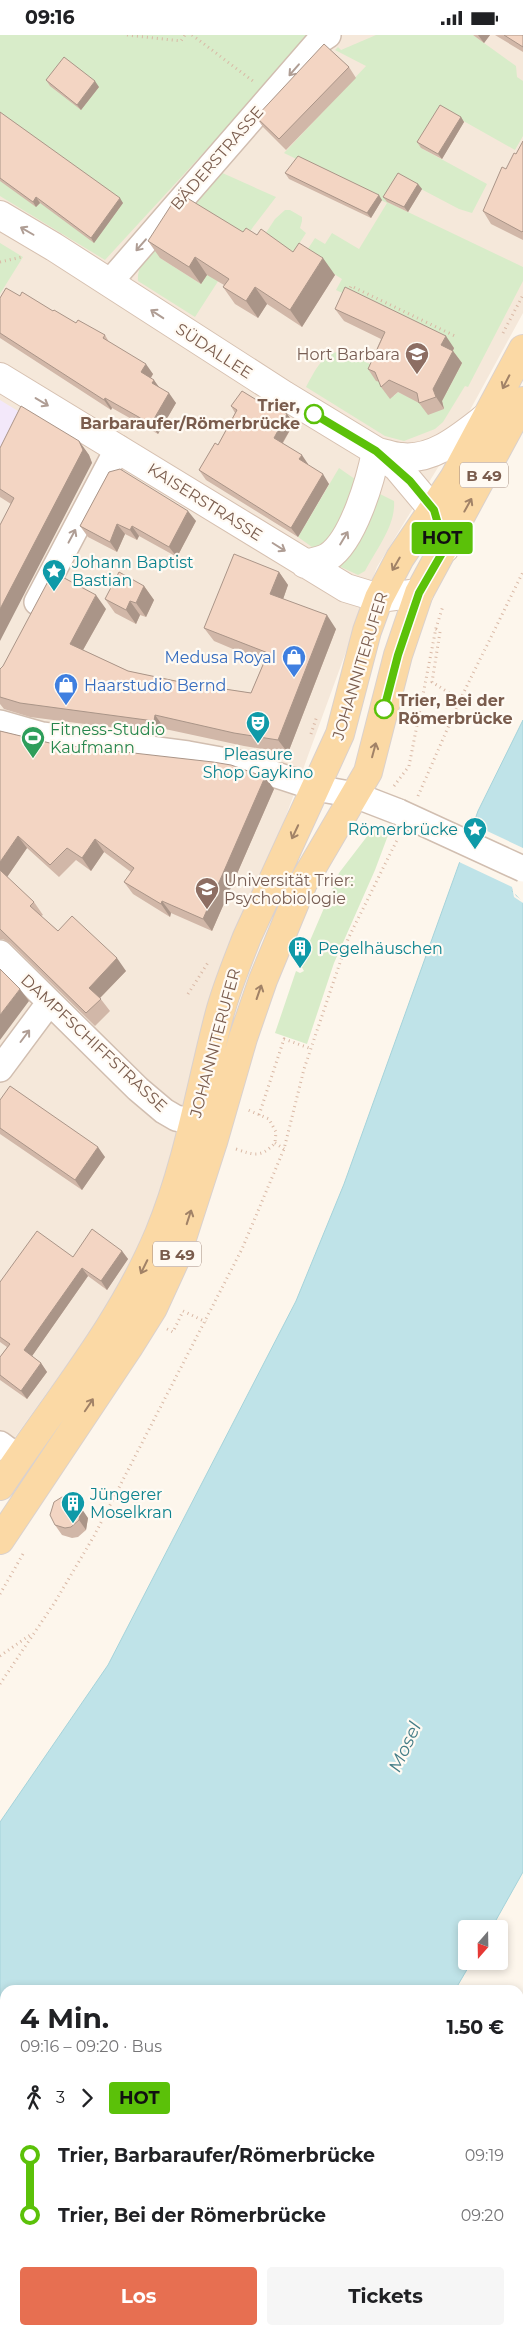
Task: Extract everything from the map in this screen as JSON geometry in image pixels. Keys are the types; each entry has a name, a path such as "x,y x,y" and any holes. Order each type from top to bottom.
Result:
{"main road":[{"name":"SÜDALLEE","path":"0,215 376,451 403,474 434,510 445,548"},
{"name":"B 49","path":"434,510 489,415 523,349"},
{"name":"KAISERSTRASSE","path":"0,377 346,588 378,598 419,593"},
{"name":"B 49","path":"445,548 523,401"},
{"path":"305,564 318,562 329,556 341,542 365,495 376,451 401,457 417,457 433,452 489,415"},
{"name":"JOHANNITERUFER","path":"9,1451 39,1430 93,1354 143,1270 172,1200 194,1122 220,1013 247,937 316,788 342,725 367,631 378,598 400,558 434,510"},
{"name":"JOHANNITERUFER","path":"6,1530 153,1308 175,1260 233,1108 246,1030 303,883 368,772 398,655 419,593 445,548"},
{"path":"194,1122 213,1118 233,1108"},
{"path":"6,1530 21,1497 25,1477 24,1466 9,1451"},
{"name":"B 49","path":"0,1486 9,1451"}],"street":[{"name":"BÄDERSTRASSE","path":"109,283 313,48 328,35"},
{"path":"28,620 118,448"},
{"path":"0,723 42,735 188,754 243,764 316,788 355,795 405,815 523,869"},
{"name":"DAMPFSCHIFFSTRASSE","path":"0,953 138,1089 164,1111 176,1118 194,1122"},
{"path":"0,1069 49,1003"}],"path":[{"path":"127,35 181,41 185,35"},
{"path":"192,35 254,82"},
{"path":"0,262 28,255"},
{"path":"346,295 352,286 457,337"},
{"path":"0,1684 55,1602 94,1536 206,1322 260,1209 284,1149 304,1069 348,939 405,815 523,572"},
{"path":"398,780 409,767 436,628 440,633 432,682 460,700"},
{"path":"259,1115 284,1039 312,1049"},
{"path":"230,1147 253,1155 268,1151 275,1143 276,1132 269,1119 233,1108"},
{"path":"275,1143 284,1149"},
{"path":"173,1332 183,1311 206,1322"},
{"path":"0,1656 33,1634"}],"shaded area":[{"path":"0,35 523,35 523,313 445,456 377,567 189,1081 153,1228 110,1305 0,1458"},
{"path":"0,400 31,419 0,479"}],"green space":[{"path":"0,35 312,35 105,260 0,196"},
{"path":"376,35 473,35 516,66 517,77 523,81 523,136 515,150 444,110 421,148 487,184 472,213 459,209 402,179 387,202 523,267 523,281 468,387 465,386 443,422 435,429 404,441 385,436 306,387 320,363 330,354 344,351 382,370 394,396 398,392 425,405 444,409 442,401 462,363 450,357 454,348 336,290 342,279 312,260 293,272 315,238 325,244 332,233 359,249 387,203 284,153 366,66 335,50 338,47 341,50"},
{"path":"218,171 276,197 253,227 195,317 138,281 138,274 144,259 170,228 160,258 201,284 190,209"},
{"path":"285,210 290,210 302,217 300,228 306,233 290,258 258,245 275,219"},
{"path":"0,243 23,257 0,294"},
{"path":"339,468 362,484 354,503 319,552 298,537"},
{"path":"374,491 394,501 394,510 389,528 380,546 365,571 358,575 339,566 349,549"},
{"path":"375,826 390,830 375,870 334,963 307,1044 275,1033 296,971 300,973 304,971 300,964 339,873"}],"water":[{"name":"Mosel","path":"523,720 523,865 512,891 523,903 523,1872 496,1920 458,1920 458,1970 467,1970 458,1985 0,1985 0,1822 108,1665 296,1301 344,1184 478,811"}],"pier":[{"path":"470,823 523,848 523,870 514,891 523,903 514,897 512,887 457,861"}],"building":[{"path":"504,35 523,35 523,47"},
{"path":"324,44 349,67 279,139 256,117"},
{"path":"64,57 95,81 77,105 46,80"},
{"path":"440,105 461,117 438,154 417,142"},
{"path":"0,112 120,198 91,238 36,197 33,202 0,178"},
{"path":"523,141 522,232 483,211 502,167 506,169"},
{"path":"298,156 379,195 367,213 285,173"},
{"path":"398,173 418,184 404,207 383,197"},
{"path":"179,193 243,232 246,228 257,235 261,229 293,252 299,243 323,258 290,310 255,287 246,301 223,287 229,279 195,257 189,267 148,241"},
{"path":"345,287 446,336 441,345 453,351 433,389 436,397 419,403 417,393 389,380 381,387 375,372 368,369 385,332 335,309"},
{"path":"6,288 20,296 22,292 76,323 78,320 105,335 103,338 146,364 141,372 154,380 152,383 169,393 151,424 105,398 104,400 0,333 0,298"},
{"path":"242,391 268,407 270,404 287,414 274,438 302,455 299,459 323,474 291,528 199,470 215,443 218,445 237,410 231,406"},
{"path":"21,406 79,441 83,450 0,609 0,525 14,498 0,489 0,448"},
{"path":"120,469 188,511 169,547 132,526 130,530 117,524 110,542 80,526 109,472"},
{"path":"234,554 279,572 270,594 327,615 278,740 234,733 155,715 154,721 20,703 0,697 0,669 53,572 96,595 70,644 128,671 185,683 251,693 268,653 204,628"},
{"path":"119,572 144,586 136,603 130,601 126,610 105,599"},
{"path":"0,731 54,744 231,765 265,777 203,919 162,901 161,904 124,882 134,868 95,839 82,858 67,848 50,865 18,836 0,862"},
{"path":"0,870 34,902 30,906 58,931 72,916 117,958 89,988 101,999 86,1013 0,929"},
{"path":"0,969 20,989 0,1015"},
{"path":"10,1086 98,1147 75,1180 0,1128 0,1100"},
{"path":"92,1229 122,1251 101,1281 82,1268 24,1350 41,1363 21,1391 0,1375 0,1357 10,1344 0,1337 0,1282 37,1231 73,1257"},
{"path":"62,1497 76,1500 81,1508 79,1520 71,1527 65,1528 55,1525 50,1515 54,1502"}],"bus line":[{"name":"HOT","path":"314,414 376,451 397,467 434,510 445,548 419,593 398,655 384,709"}],"place":[{"name":"Hort Barbara","path":"417,375"},
{"name":"Trier, Barbaraufer/Römerbrücke","path":"314,414"},
{"name":"Johann Baptist Bastian","path":"54,592"},
{"name":"Medusa Royal","path":"294,678"},
{"name":"Haarstudio Bernd","path":"66,706"},
{"name":"Trier, Bei der Römerbrücke","path":"384,709"},
{"name":"Pleasure Shop Gaykino","path":"258,744"},
{"name":"Fitness-Studio Kaufmann","path":"33,759"},
{"name":"Römerbrücke","path":"475,850"},
{"name":"Universität Trier: Psychobiologie","path":"207,910"},
{"name":"Pegelhäuschen","path":"300,969"},
{"name":"Jüngerer Moselkran","path":"73,1524"}]}
